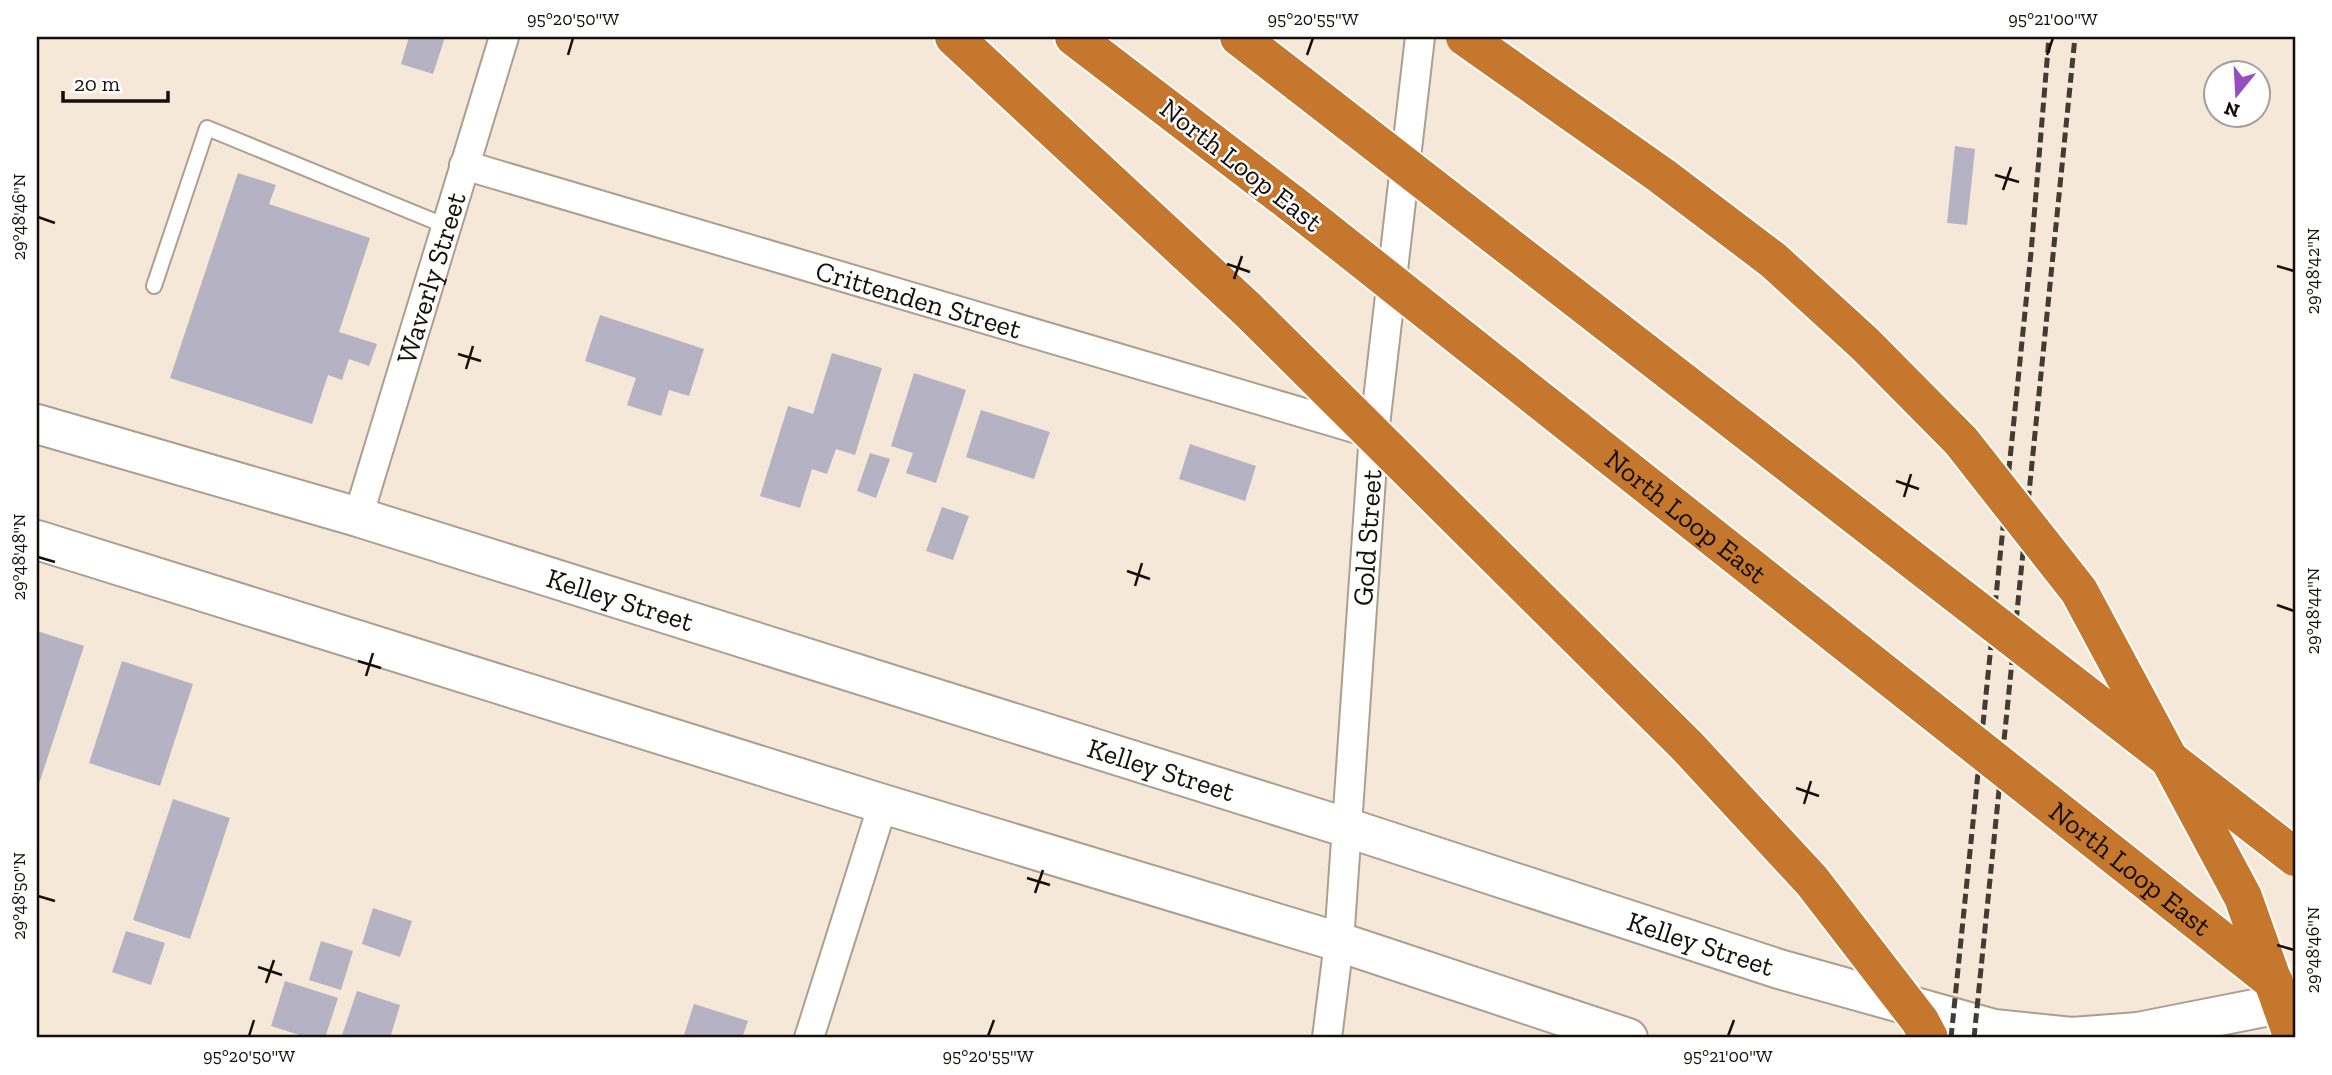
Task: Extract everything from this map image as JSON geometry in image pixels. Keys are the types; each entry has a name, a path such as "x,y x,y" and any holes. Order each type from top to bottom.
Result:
{"highway":[{"path":"954,37 1247,309 1687,747 1812,881 1920,1021 1930,1038"},
{"name":"North Loop East","path":"1074,37 1291,202 2295,1000"},
{"path":"1239,37 2295,857"},
{"path":"1465,37 1662,176 1773,260 1865,344 1961,442 2079,591 2244,897 2293,1038"}],"main road":[{"name":"Kelley Street","path":"37,424 358,517 1345,827 1779,970 1994,1029 2072,1037 2138,1032 2295,1000"},
{"path":"37,540 883,804 1339,942 1628,1038"}],"street":[{"name":"Waverly Street","path":"358,517 504,37"},
{"name":"Gold Street","path":"1327,1038 1339,942 1374,434 1420,37"},
{"name":"Crittenden Street","path":"464,165 1374,434"},
{"path":"809,1038 883,804"}],"lane":[{"path":"154,286 207,128 446,226"}],"building":[{"path":"409,37 445,37 433,74 401,64"},
{"path":"1955,146 1975,149 1967,225 1947,223"},
{"path":"238,173 276,185 269,204 370,238 339,332 377,344 369,366 349,359 342,380 328,375 312,424 170,378"},
{"path":"600,315 704,349 689,396 669,390 661,416 627,405 636,378 585,361"},
{"path":"832,353 882,368 855,455 836,449 827,474 812,469 800,508 760,496 788,406 813,414"},
{"path":"914,373 966,390 936,483 906,473 913,453 891,446"},
{"path":"981,410 1050,432 1034,479 966,457"},
{"path":"1190,444 1256,466 1245,501 1179,479"},
{"path":"870,453 890,459 876,498 857,491"},
{"path":"942,507 969,516 953,560 926,551"},
{"path":"37,631 84,646 37,790"},
{"path":"122,661 193,684 160,786 89,763"},
{"path":"173,799 230,818 190,939 133,920"},
{"path":"373,908 412,921 400,957 362,944"},
{"path":"126,931 165,943 151,985 112,972"},
{"path":"321,941 353,951 341,990 309,980"},
{"path":"285,981 338,998 325,1038 309,1038 271,1026"},
{"path":"357,991 400,1005 390,1038 341,1038"},
{"path":"694,1004 748,1021 742,1038 683,1038"}],"railway":[{"path":"1951,1038 2031,253 2049,37"},
{"path":"1974,1038 2075,37"}]}
